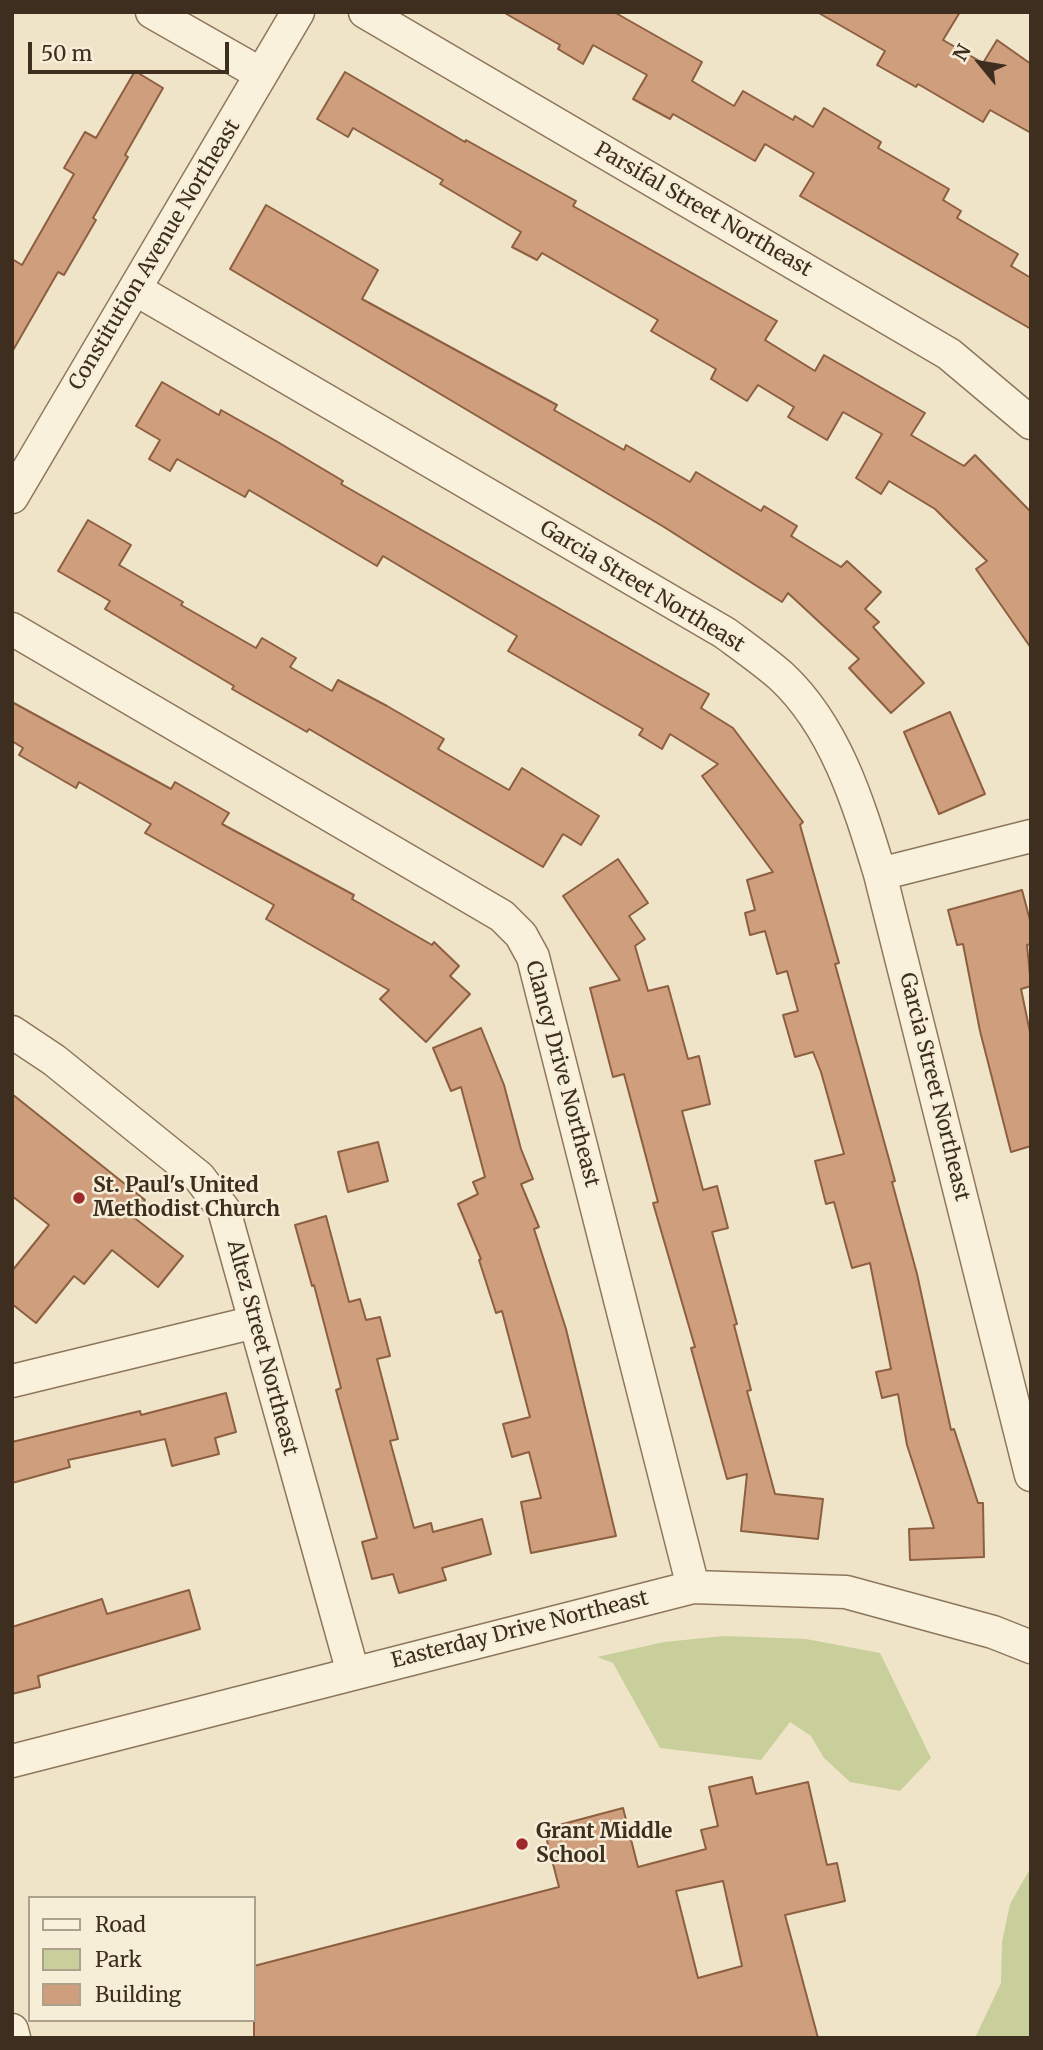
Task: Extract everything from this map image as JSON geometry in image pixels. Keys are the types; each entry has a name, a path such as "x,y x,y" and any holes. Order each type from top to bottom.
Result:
{"street":[{"path":"152,12 261,74"},
{"name":"Constitution Avenue Northeast","path":"12,497 298,12"},
{"name":"Parsifal Street Northeast","path":"365,12 949,354 1031,423"},
{"name":"Garcia Street Northeast","path":"135,289 725,633 782,677 822,727 856,797 880,873 1031,1475"},
{"name":"Clancy Drive Northeast","path":"12,629 502,916 521,935 533,957 694,1587"},
{"path":"880,873 1031,836"},
{"name":"Altez Street Northeast","path":"12,1032 54,1060 200,1177 224,1210 353,1673"},
{"path":"12,1381 255,1322"},
{"name":"Easterday Drive Northeast","path":"12,1761 694,1587 846,1592 993,1632 1031,1647"},
{"path":"12,2030 14,2038"}],"green space":[{"path":"724,1636 806,1639 880,1653 931,1758 900,1791 850,1782 824,1758 811,1736 790,1722 761,1760 660,1748 613,1663 597,1657 664,1642"},
{"path":"1031,1867 1031,2038 975,2038 1001,1983 1002,1942 1010,1904"}],"building":[{"path":"503,12 614,12 702,62 692,81 734,106 743,91 793,120 795,116 813,127 824,108 881,142 878,148 949,189 943,200 961,211 957,218 1018,254 1011,266 1031,278 1031,329 800,196 814,173 765,144 755,161 673,114 670,119 633,99 647,75 593,45 583,64 558,49 560,45"},
{"path":"817,12 960,12 943,40 983,63 997,40 1031,64 1031,133 990,110 983,122 918,84 916,87 877,65 885,51"},
{"path":"135,71 163,88 93,218 96,220 64,275 58,272 12,352 12,259 22,265 74,174 64,168 85,132 96,138"},
{"path":"345,72 465,142 466,140 576,201 573,206 777,321 765,340 815,371 824,355 925,413 911,435 964,466 975,455 1031,512 1031,648 976,569 987,561 935,509 889,481 881,494 856,478 882,434 843,412 827,440 788,417 794,407 758,385 747,401 711,379 716,369 651,331 658,320 542,253 537,260 512,247 521,232 440,184 443,180 353,128 348,137 317,119"},
{"path":"266,205 378,270 362,299 557,405 554,410 624,450 626,445 690,482 696,472 761,511 764,506 797,526 791,536 841,567 847,561 881,592 865,609 879,622 873,627 924,683 891,713 849,668 859,659 788,593 782,602 664,527 230,269"},
{"path":"162,382 219,415 221,410 276,441 343,481 341,484 709,694 701,708 733,728 803,822 800,825 839,963 835,964 895,1181 892,1182 917,1274 951,1430 954,1429 978,1503 983,1503 984,1557 910,1560 909,1529 934,1528 907,1445 898,1394 882,1398 876,1372 891,1369 870,1263 852,1268 834,1202 826,1204 815,1161 844,1154 813,1052 795,1057 783,1015 798,1011 787,971 777,974 765,931 750,935 745,913 755,910 747,880 773,872 702,776 718,764 670,734 662,749 639,735 643,729 508,651 517,636 383,556 377,566 249,490 245,497 177,459 170,471 149,459 160,440 136,426"},
{"path":"88,520 131,545 119,565 183,602 181,605 256,648 262,638 296,658 290,667 332,691 338,680 387,706 444,739 438,749 509,790 522,768 599,816 581,845 563,834 543,867 309,729 307,732 232,689 234,686 105,609 110,601 58,571"},
{"path":"12,702 171,789 175,782 229,813 222,824 354,895 352,899 432,945 434,942 459,966 450,976 470,994 426,1042 380,999 389,990 266,919 274,905 145,833 151,824 79,782 76,788 19,755 23,748 12,741"},
{"path":"950,712 985,794 939,814 904,732"},
{"path":"618,859 648,903 629,916 645,939 635,946 648,991 668,986 688,1059 699,1056 710,1104 682,1111 703,1190 717,1186 728,1228 712,1232 737,1324 734,1325 751,1390 747,1391 775,1494 823,1499 818,1539 741,1531 747,1474 727,1479 691,1348 695,1347 653,1203 658,1202 624,1074 613,1077 590,988 620,980 563,896"},
{"path":"1022,890 1031,924 1031,944 1027,945 1031,986 1021,989 1031,1037 1031,1146 1011,1152 980,1031 963,944 957,945 948,910"},
{"path":"481,1028 504,1085 521,1149 533,1179 521,1184 539,1227 534,1229 566,1329 616,1536 531,1553 521,1502 541,1498 529,1452 512,1457 503,1424 530,1417 502,1311 496,1313 479,1260 481,1259 458,1204 478,1194 473,1182 485,1177 461,1087 451,1091 433,1048"},
{"name":"St. Paul's United Methodist Church","path":"12,1094 145,1200 132,1216 183,1256 158,1287 112,1250 84,1284 74,1276 36,1323 12,1304 12,1271 49,1225 12,1196"},
{"path":"378,1142 388,1181 348,1192 338,1152"},
{"path":"326,1216 349,1302 360,1299 366,1320 380,1317 390,1356 377,1359 398,1439 390,1441 414,1528 431,1523 433,1532 482,1519 491,1554 442,1568 446,1580 399,1593 393,1574 372,1579 362,1542 377,1538 336,1390 341,1388 295,1225"},
{"path":"226,1393 236,1432 215,1438 219,1454 172,1466 165,1439 68,1460 70,1467 12,1483 12,1442 140,1411 141,1415"},
{"path":"189,1590 200,1629 38,1676 40,1687 12,1694 12,1627 102,1599 107,1614"},
{"path":"752,1777 756,1794 808,1782 827,1865 837,1863 845,1901 785,1915 818,2038 254,2038 256,1965 559,1887 544,1829 623,1808 638,1867 706,1849 701,1830 718,1826 709,1787","holes":["723,1881 742,1966 698,1978 676,1891"]}],"place":[{"name":"St. Paul's United Methodist Church","path":"79,1198"},
{"name":"Grant Middle School","path":"522,1844"}]}
